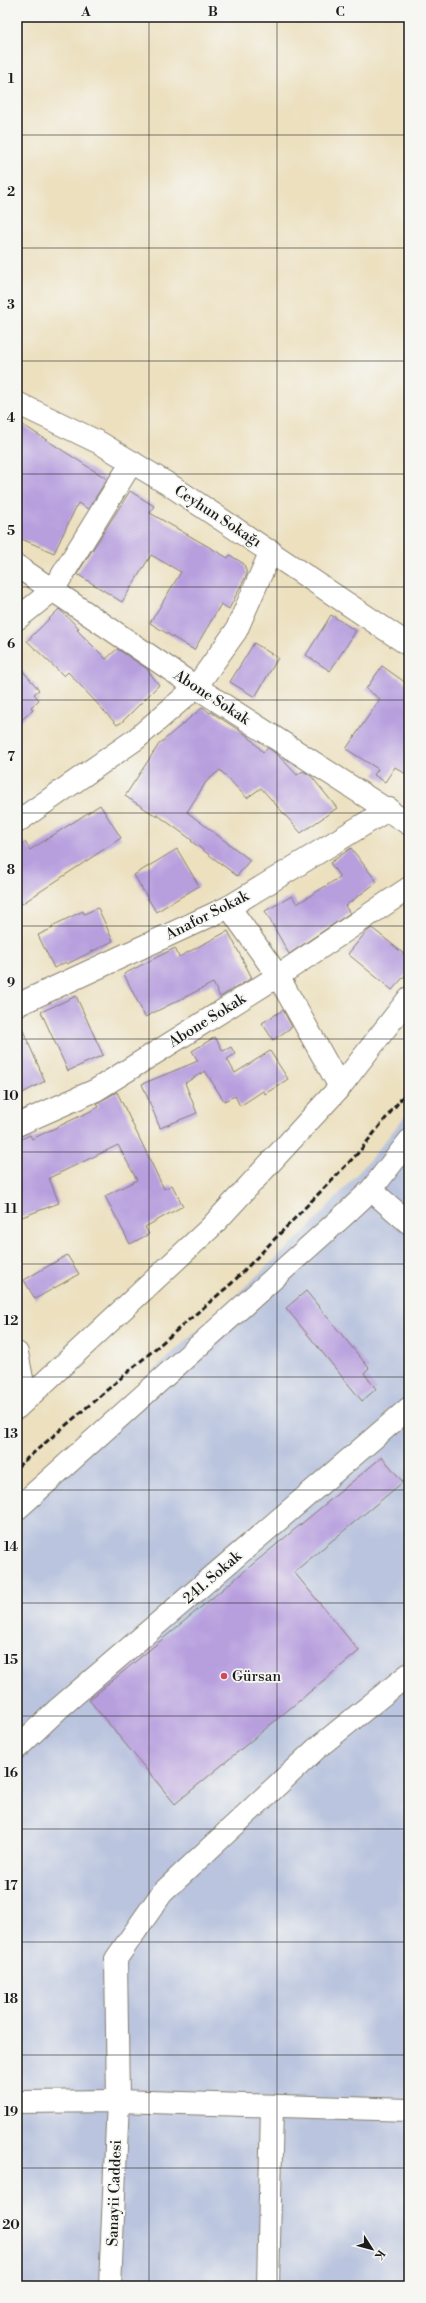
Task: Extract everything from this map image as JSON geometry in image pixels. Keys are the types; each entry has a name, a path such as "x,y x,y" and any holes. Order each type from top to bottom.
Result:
{"street":[{"name":"Ceyhun Sokağı","path":"17,403 100,443 132,462 271,551 409,645"},
{"path":"17,619 53,590 132,462"},
{"path":"17,822 136,739 196,687 236,631 271,551"},
{"name":"Abone Sokak","path":"17,566 196,687 389,809 409,824"},
{"name":"Anafor Sokak","path":"17,1005 229,907 389,809"},
{"name":"Abone Sokak","path":"17,1125 96,1090 278,976 409,888"},
{"path":"229,907 278,976 340,1087"},
{"path":"21,1394 210,1228 340,1087 409,998"},
{"path":"17,1509 371,1190 409,1141"},
{"path":"371,1190 409,1223"},
{"path":"17,1353 21,1394"},
{"name":"241. Sokak","path":"17,1748 58,1709 409,1408"},
{"name":"Sanayii Caddesi","path":"110,2286 118,2101 116,1959 162,1892 316,1749 409,1674"},
{"path":"17,2102 118,2101 409,2110"},
{"path":"268,2286 272,2106"}],"shaded area":[{"path":"409,1111 409,2286 17,2286 17,1495 307,1230 374,1155"}],"building":[{"path":"17,421 107,479 88,509 78,503 54,553 17,537"},
{"path":"130,491 154,506 150,513 228,558 230,555 244,564 247,574 229,609 221,604 194,650 150,623 181,572 151,555 122,602 77,574"},
{"path":"59,609 79,628 77,630 106,659 117,649 146,668 159,685 122,722 117,725 68,672 64,676 27,641"},
{"path":"331,615 356,631 330,671 306,655"},
{"path":"254,643 278,658 255,697 230,682"},
{"path":"17,664 39,690 34,694 39,700 31,707 33,710 17,724"},
{"path":"382,666 409,685 409,776 395,767 385,782 374,775 378,769 346,749 380,699 366,689"},
{"path":"203,707 210,713 211,712 248,736 263,752 268,748 278,755 297,775 303,771 311,776 337,808 301,833 261,788 247,798 220,770 206,782 187,812 250,860 237,876 191,841 192,840 156,814 158,817 125,796 159,744"},
{"path":"100,805 121,838 17,907 17,848 25,842 30,850"},
{"path":"351,848 377,882 345,906 350,913 289,954 265,911 292,896 297,904 340,877 330,863"},
{"path":"177,849 199,886 156,912 134,875"},
{"path":"98,908 113,941 67,964 66,962 54,968 38,935 53,928 52,926 83,911 84,914"},
{"path":"372,928 409,958 409,971 392,990 348,954 366,932"},
{"path":"228,931 252,978 220,997 213,983 145,1017 124,974 175,948 179,957"},
{"path":"76,996 103,1055 68,1071 41,1012"},
{"path":"283,1010 292,1027 273,1040 262,1023"},
{"path":"17,1017 45,1081 17,1096"},
{"path":"215,1037 223,1051 231,1047 235,1054 227,1059 235,1073 270,1051 288,1079 265,1094 263,1091 240,1106 235,1096 224,1101 205,1071 185,1083 197,1113 160,1128 142,1084 198,1061 192,1051"},
{"path":"117,1092 164,1189 172,1185 183,1206 145,1227 149,1234 130,1244 105,1196 137,1180 118,1145 49,1178 59,1203 17,1219 17,1141 30,1135 32,1139 99,1107 97,1103"},
{"path":"67,1255 79,1274 35,1299 24,1280"},
{"path":"306,1291 369,1368 364,1373 376,1389 362,1401 286,1308"},
{"name":"Gürsan","path":"382,1457 403,1482 294,1572 359,1651 175,1804 89,1700"}],"railway":[{"path":"17,1467 232,1283 359,1152 409,1089"}],"place":[{"name":"Gürsan","path":"224,1676"}]}
